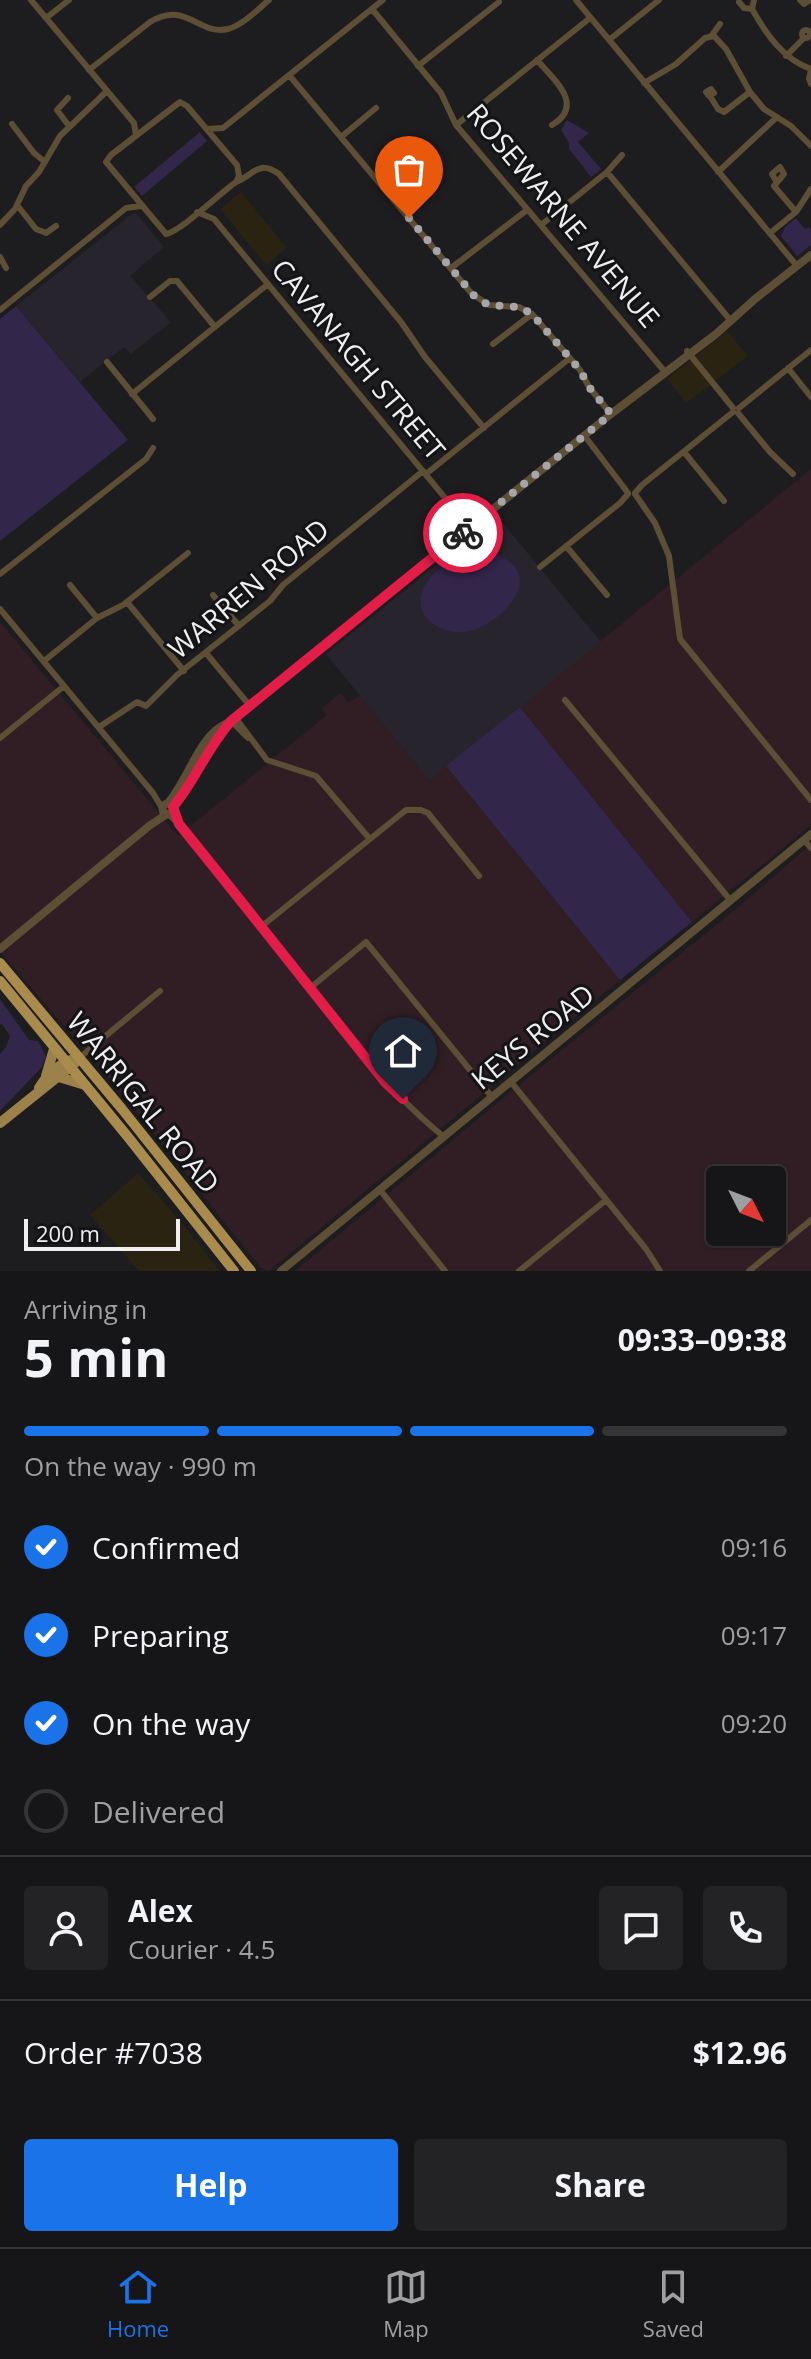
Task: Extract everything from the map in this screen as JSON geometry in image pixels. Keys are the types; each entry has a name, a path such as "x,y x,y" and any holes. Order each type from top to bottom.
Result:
{"highway":[{"name":"WARRIGAL ROAD","path":"0,963 251,1271"},
{"name":"WARRIGAL ROAD","path":"0,981 234,1271"}],"main road":[{"path":"38,1090 46,1078 54,1049"},
{"path":"46,1078 79,1058"},
{"path":"0,1123 38,1090 59,1077 68,1065"},
{"path":"59,1077 85,1085"}],"street":[{"path":"31,0 134,123 136,136"},
{"path":"46,18 69,0"},
{"path":"89,70 160,17 173,14 184,16 221,30 237,25 258,3 269,0"},
{"path":"218,144 223,128 383,0"},
{"path":"576,0 797,266"},
{"path":"609,40 659,0"},
{"path":"752,9 754,0"},
{"path":"800,0 804,4 810,0"},
{"path":"418,66 499,2"},
{"path":"739,2 744,8 752,9 786,56 811,69 811,84"},
{"name":"ROSEWARNE AVENUE","path":"372,9 441,93 456,125 665,371"},
{"path":"456,125 590,18"},
{"path":"646,85 712,35 720,24"},
{"path":"712,35 726,49 750,92 764,109 795,129 811,146"},
{"path":"786,56 804,38"},
{"path":"537,60 566,98 564,114 552,125"},
{"path":"289,75 480,300 495,306 519,307 532,314 582,372 589,387 611,414"},
{"path":"0,225 17,205 26,186 60,136 107,91"},
{"path":"710,96 718,109 724,112 750,92"},
{"path":"68,98 57,111 69,126"},
{"path":"254,171 237,165 187,106 180,102 106,162 166,234 172,233 236,182 254,171 265,167 271,169 281,177 401,322 425,357 484,428"},
{"path":"341,137 376,108"},
{"path":"718,172 777,117"},
{"path":"134,123 147,127"},
{"path":"12,124 34,153 45,162"},
{"path":"206,129 223,128"},
{"path":"541,225 607,172 622,155"},
{"path":"236,182 239,176 237,165"},
{"path":"607,172 729,319"},
{"path":"395,201 430,173"},
{"path":"776,181 774,186 796,212"},
{"path":"771,236 796,212 811,189"},
{"path":"126,208 130,193"},
{"name":"CAVANAGH STREET","path":"210,202 214,219 470,528"},
{"path":"17,205 36,229 46,233 56,226"},
{"path":"0,310 126,208 141,206"},
{"path":"451,268 527,210"},
{"name":"CAVANAGH STREET","path":"197,212 214,219"},
{"path":"0,949 167,809 192,782 211,745 233,719 811,255"},
{"path":"0,257 6,268"},
{"path":"150,297 170,281 177,281 215,327"},
{"path":"132,394 268,284"},
{"path":"493,344 532,314"},
{"path":"540,567 811,350"},
{"path":"689,353 770,452 793,474"},
{"name":"WARREN ROAD","path":"99,727 137,702 146,706 270,601 283,585 570,358"},
{"path":"107,362 153,419"},
{"path":"788,368 811,397"},
{"path":"584,435 655,523 669,556 680,639 811,800"},
{"path":"0,574 146,459 153,448"},
{"path":"684,452 724,501"},
{"path":"566,546 607,595"},
{"path":"44,661 97,618 127,602 188,553"},
{"path":"70,585 97,618"},
{"path":"213,595 239,626"},
{"path":"127,602 184,671"},
{"path":"0,609 167,809 385,1082 444,1137"},
{"path":"206,653 250,706"},
{"path":"0,738 64,686"},
{"path":"565,700 731,901"},
{"path":"233,719 270,762 316,776 369,838"},
{"path":"262,926 402,811 423,810 479,876"},
{"path":"808,837 811,848"},
{"name":"KEYS ROAD","path":"281,1271 808,837"},
{"path":"310,988 366,942 492,1097"},
{"path":"79,1058 160,991"},
{"path":"511,1082 646,1249 660,1271"},
{"path":"380,1190 445,1271"},
{"path":"519,1271 606,1200"},
{"path":"749,1271 811,1220"},
{"path":"530,1262 537,1271"}],"shaded area":[{"path":"567,120 589,133 578,142 601,169 591,177 569,149 561,130"},
{"path":"200,132 207,141 142,196 134,187"},
{"path":"241,192 287,248 266,265 220,209"},
{"path":"136,213 164,247 130,276 171,322 131,354 124,347 80,382 16,306"},
{"path":"796,218 805,229 809,227 811,230 811,245 797,256 781,236 785,227"},
{"path":"16,306 128,440 0,541 0,319"},
{"path":"727,331 748,356 686,403 667,379"},
{"path":"811,469 811,825 692,922 520,707"},
{"path":"497,516 601,642 429,781 326,654"},
{"path":"488,552 509,561 518,572 518,590 507,608 490,622 466,632 443,629 430,621 420,602 428,581 446,564 458,558"},
{"path":"0,622 178,836 327,715 322,708 341,693 348,702 360,696 429,781 446,766 620,980 269,1271 261,1268 122,1094 0,951"},
{"path":"520,707 692,922 620,980 446,766"},
{"path":"811,844 811,1271 295,1271"},
{"path":"0,999 29,1040 38,1041 46,1056 42,1067 0,1111 0,1054 10,1036 0,1025"},
{"path":"138,1173 220,1271 139,1271 90,1215"}],"way so far":[{"path":"409,218 476,298 489,305 519,307 532,314 580,370 589,387 611,414 463,533"}],"route":[{"path":"403,1099 385,1082 286,960 179,824 173,807 192,782 211,745 231,721 463,533"}]}
